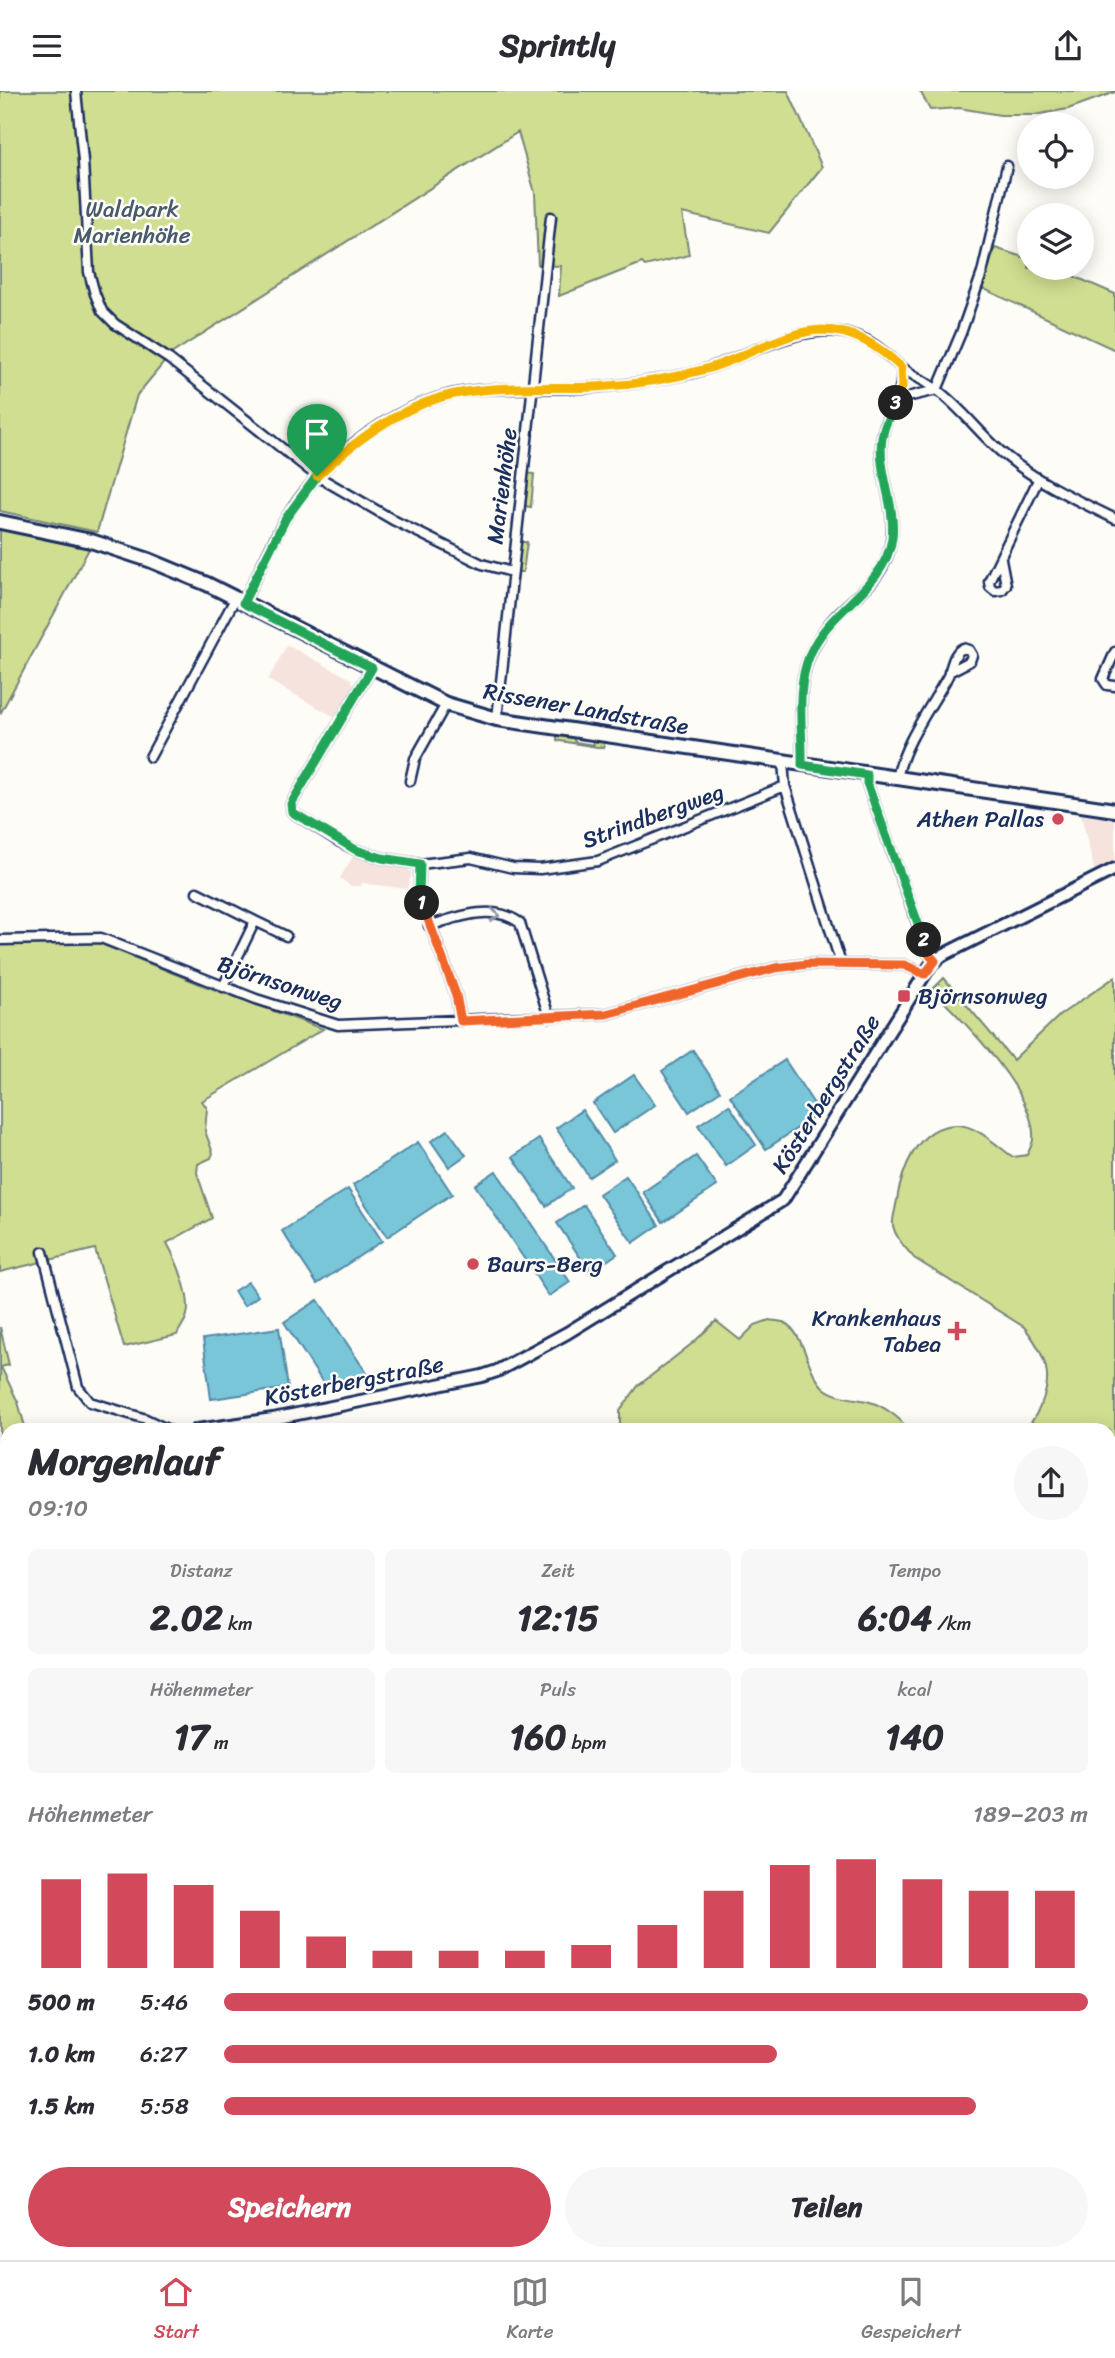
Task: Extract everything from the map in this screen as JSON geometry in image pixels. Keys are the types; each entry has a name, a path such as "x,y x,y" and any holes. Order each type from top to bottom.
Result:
{"main road":[{"name":"Rissener Landstraße","path":"0,521 92,541 149,560 239,601 446,704 497,719 1115,810"}],"street":[{"path":"76,91 84,173 89,272 94,294 102,311 115,324 169,359 317,476 395,521 482,564 512,572"},
{"path":"937,390 982,273 1007,166"},
{"name":"Marienhöhe","path":"497,719 551,217"},
{"path":"150,757 286,518 317,476 365,436 389,421 441,398 475,390 598,387 635,383 691,373 732,361 789,337 833,330 858,336 881,349 901,367 937,390 1004,454 1038,480 1115,519"},
{"path":"802,765 799,703 811,652 833,619 873,581 887,557 892,538 891,507 881,452 886,422 902,387 901,367"},
{"path":"895,403 907,397 937,390"},
{"path":"1001,559 1038,480"},
{"path":"1114,658 1103,679 1107,685 1115,686"},
{"name":"Strindbergweg","path":"372,668 291,804 292,812 356,850 382,858 420,864 471,858 513,868 540,869 598,861 785,786"},
{"path":"897,779 903,759 949,672"},
{"path":"410,781 415,758 446,704"},
{"path":"783,762 785,786 841,964"},
{"path":"867,775 867,783 928,953 935,961"},
{"path":"420,864 419,894 456,995 461,1021"},
{"name":"Kösterbergstraße","path":"245,1423 383,1398 497,1371 567,1333 783,1200 935,961 1027,911 1115,869"},
{"path":"197,892 286,936"},
{"path":"429,926 474,913 512,916 520,923 549,1017"},
{"path":"223,987 255,921"},
{"name":"Björnsonweg","path":"0,940 101,938 223,987 338,1025 617,1012 775,968 841,964 904,965 925,974"},
{"path":"43,1252 78,1387 90,1402 154,1423"}],"shaded area":[{"path":"287,645 351,679 354,687 335,717 268,680"},
{"path":"1081,815 1115,819 1115,864 1095,873"},
{"path":"354,855 407,867 412,873 407,889 362,883 361,886 350,886 340,878"}],"green space":[{"name":"Waldpark Marienhöhe","path":"0,91 788,91 822,167 769,233 682,213 689,255 645,266 642,263 559,296 561,266 538,265 535,193 518,132 171,354 137,395 97,532 0,511"},
{"path":"920,91 1115,91 1068,109 1051,112 1000,115 959,108 930,110"},
{"path":"995,248 1017,255 1017,280 1083,280 1115,294 1115,350 982,288"},
{"path":"527,473 534,474 531,507 524,506"},
{"path":"0,529 89,549 0,714"},
{"path":"520,542 527,542 523,572 516,572"},
{"path":"557,732 571,734 575,742 594,745 591,737 604,740 604,748 557,740"},
{"path":"96,942 323,1029 202,1101 207,1108 205,1131 213,1153 211,1158 198,1164 197,1173 212,1218 167,1243 185,1289 188,1307 186,1317 177,1335 124,1347 95,1249 0,1272 0,945"},
{"path":"1115,977 1115,1423 1030,1423 1042,1403 1047,1378 1046,1366 1034,1341 1024,1327 914,1258 894,1231 893,1224 898,1192 907,1165 921,1142 931,1133 943,1127 965,1126 980,1132 1013,1157 1027,1155 1033,1140 1031,1122 1011,1080 979,1039 932,990 944,978 1013,1060 1060,1015"},
{"path":"769,1320 783,1322 792,1328 824,1388 840,1396 881,1406 902,1423 620,1423 620,1411 638,1386 716,1321 740,1340 755,1325"},
{"path":"0,1327 9,1365 1,1367 18,1402 24,1423 0,1423"}],"water":[{"path":"693,1050 720,1091 689,1112 662,1071"},
{"path":"785,1060 820,1113 766,1149 730,1096"},
{"path":"634,1075 655,1105 613,1133 593,1103"},
{"path":"729,1105 756,1145 726,1166 698,1125"},
{"path":"582,1110 615,1160 589,1177 556,1128"},
{"path":"448,1130 466,1155 449,1167 431,1141"},
{"path":"539,1139 572,1188 546,1206 513,1157"},
{"path":"418,1142 452,1194 387,1237 353,1185"},
{"path":"696,1156 717,1186 663,1222 643,1192"},
{"path":"496,1171 570,1282 549,1296 475,1185"},
{"path":"626,1176 659,1225 633,1243 599,1194"},
{"path":"348,1189 382,1241 317,1284 282,1231"},
{"path":"584,1205 617,1254 590,1272 557,1223"},
{"path":"248,1282 258,1296 244,1306 234,1291"},
{"path":"318,1300 370,1378 325,1386 284,1322"},
{"path":"279,1328 288,1388 211,1399 203,1339"}],"place":[{"name":"Athen Pallas","path":"1058,819"},
{"name":"Björnsonweg","path":"904,996"},
{"name":"Baurs-Berg","path":"473,1264"},
{"name":"Krankenhaus Tabea","path":"957,1331"}],"route":[{"path":"833,330 846,333 858,336 881,349 901,367 902,378 899,396 886,422 881,452 892,515 892,538 881,570 833,619 811,652 799,703 802,765 867,775 867,783 928,953 935,961 925,974 904,965 808,964 775,968 606,1014 461,1021 456,995 419,894 420,864 382,858 356,850 292,812 291,804 372,668 243,603 286,518 317,476 345,450 389,421 441,398 475,390 598,387 660,379 708,369 808,331 833,330"}]}
